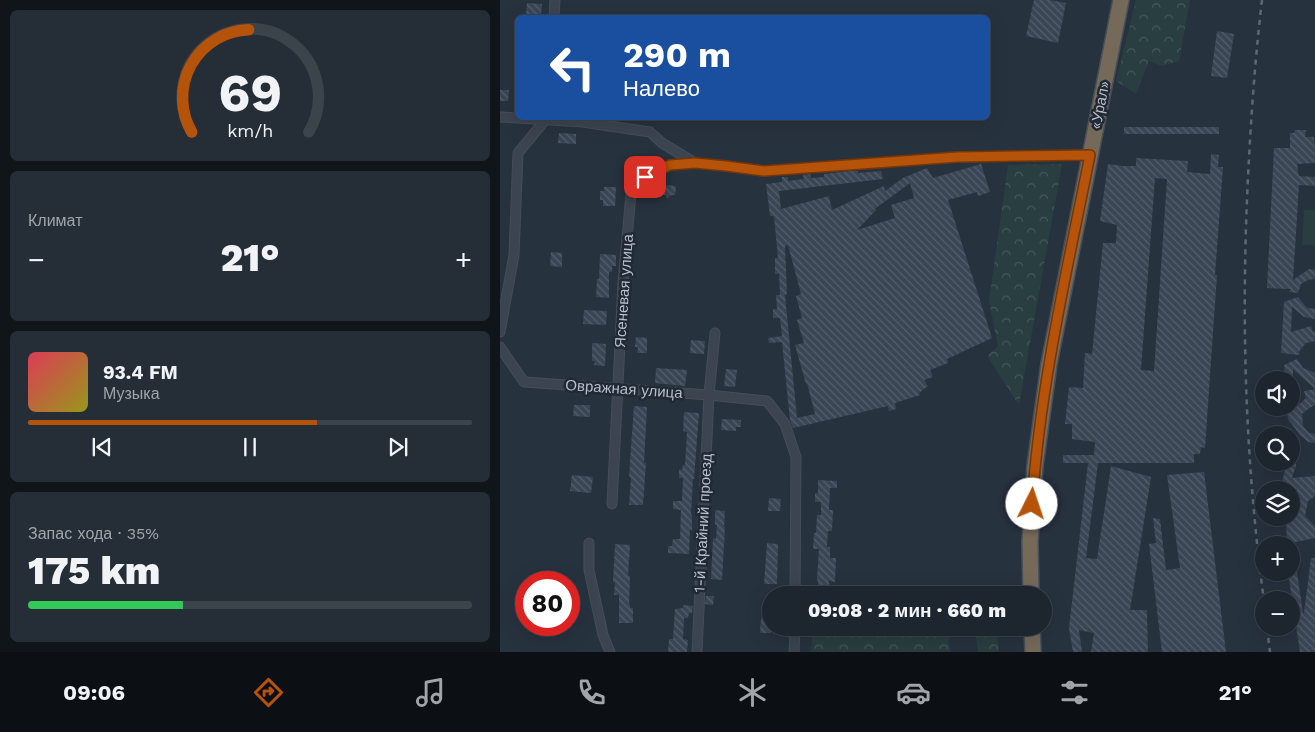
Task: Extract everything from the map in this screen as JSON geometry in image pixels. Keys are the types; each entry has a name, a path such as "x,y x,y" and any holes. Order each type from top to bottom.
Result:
{"highway":[{"name":"«Урал»","path":"1031,586 1030,542 1034,466 1048,364 1121,0"},
{"path":"1032,636 1033,652"}],"street":[{"path":"554,15 555,0"},
{"path":"500,117 515,117"},
{"path":"500,332 514,255 518,153 544,120"},
{"path":"564,120 650,132 662,143 695,163 764,171 958,157 1090,155"},
{"name":"Ясеневая улица","path":"612,504 623,283 631,194 645,177 661,169 670,165 695,163"},
{"name":"1-й Крайний проезд","path":"697,652 709,395 715,334"},
{"name":"Овражная улица","path":"500,347 524,382 767,401 785,424 796,457 795,586"},
{"path":"589,543 588,570 603,635 610,652"},
{"path":"794,636 794,652"}],"green space":[{"path":"1136,0 1190,0 1179,61 1162,66 1149,61 1136,94 1116,81"},
{"path":"1062,164 1019,405 987,356 998,346 989,301 1008,165"},
{"path":"1304,210 1315,210 1315,245 1302,245"},
{"path":"812,636 949,636 950,652 811,652"},
{"path":"976,636 998,636 999,652 978,652"}],"building":[{"path":"1034,0 1066,3 1058,43 1026,36"},
{"path":"527,3 542,4 541,15 526,15"},
{"path":"1217,31 1234,34 1227,78 1211,76"},
{"path":"500,90 509,90 508,101 500,101"},
{"path":"1124,127 1219,127 1219,134 1124,134"},
{"path":"1295,130 1306,130 1305,137 1314,137 1315,148 1315,163 1297,164 1299,176 1315,177 1315,186 1299,185 1293,280 1309,269 1315,270 1315,279 1301,284 1298,293 1289,292 1291,289 1267,288 1274,148 1290,148 1290,133 1294,133"},
{"path":"559,133 576,134 576,144 558,143"},
{"path":"1211,154 1219,155 1218,167 1223,167 1205,448 1201,447 1200,454 1194,454 1194,463 1098,463 1086,558 1097,559 1111,466 1151,477 1130,610 1147,610 1148,652 1091,652 1094,633 1079,630 1082,652 1073,652 1069,628 1088,463 1063,463 1063,455 1094,455 1095,442 1072,439 1072,424 1065,424 1069,387 1083,388 1085,353 1092,354 1103,243 1116,243 1117,225 1100,221 1108,164 1136,166 1136,158 1188,161 1187,172 1210,174","holes":["1155,178 1167,179 1154,371 1141,370"]},
{"path":"981,164 990,192 978,196 977,192 948,200 992,338 947,359 948,363 930,370 933,377 924,380 928,386 919,393 920,395 895,403 896,409 889,411 888,406 793,428 790,420 782,342 769,343 768,338 782,336 780,318 773,318 773,309 777,309 776,295 780,295 779,274 775,274 775,258 778,258 774,216 770,216 766,184 782,182 782,177 788,177 788,181 804,179 803,175 810,174 811,178 824,177 824,174 850,171 858,171 858,173 881,171 883,179 779,191 781,209 829,196 832,210 884,186 885,191 903,178 927,168 933,178","holes":["910,183 914,198 891,205 895,218 857,230 877,209 872,211","788,245 801,294 796,296 802,318 797,320 804,343 795,345 815,414 797,418 785,295 787,294 785,246"]},
{"path":"665,185 676,186 675,195 667,198 664,195"},
{"path":"604,187 616,187 615,206 603,206 603,200 600,200 600,191 604,191"},
{"path":"551,252 562,253 562,267 550,266"},
{"path":"600,254 616,255 616,266 612,266 612,272 609,272 609,298 596,297"},
{"path":"1298,297 1307,308 1315,309 1315,319 1304,317 1292,307 1291,332 1311,326 1313,332 1315,332 1315,341 1306,343 1300,350 1299,355 1281,353 1284,302"},
{"path":"584,310 607,311 606,325 583,324"},
{"path":"636,337 647,338 647,353 637,353 638,347 635,347"},
{"path":"691,340 705,341 704,354 690,353"},
{"path":"592,343 606,344 605,366 594,365 595,361 592,361"},
{"path":"1297,359 1303,368 1315,373 1315,389 1300,375 1300,371 1293,369 1293,371 1284,371 1284,365"},
{"path":"656,368 687,370 685,386 655,383"},
{"path":"726,369 737,370 735,387 724,386"},
{"path":"1315,389 1315,405 1302,414 1303,426 1309,433 1315,434 1315,443 1308,442 1300,435 1300,426 1293,426 1288,419 1287,416 1300,416 1300,404 1306,398 1304,391"},
{"path":"574,405 590,405 590,417 573,416"},
{"path":"634,406 647,407 643,505 629,505"},
{"path":"684,412 699,413 689,554 668,553 668,546 672,546 673,539 680,539 681,510 673,509 673,501 682,501 683,478 679,478 679,469 682,470 683,465 685,465 687,432 683,431"},
{"path":"722,419 741,420 741,427 736,427 736,431 721,430"},
{"path":"1285,471 1294,471 1292,478 1315,476 1315,496 1308,501 1305,516 1315,526 1315,538 1300,541 1300,536 1287,536 1286,526 1300,526 1300,481 1282,481"},
{"path":"1204,472 1226,652 1162,652 1149,544 1156,543 1153,518 1160,519 1166,570 1180,568 1167,475"},
{"path":"572,475 593,477 591,493 570,491"},
{"path":"818,480 837,481 837,488 830,488 829,510 833,510 832,531 828,531 827,547 830,547 830,558 836,558 835,582 829,581 829,586 818,586 819,549 813,549 817,515 821,515 821,502 815,502 815,493 818,493"},
{"path":"769,498 781,499 780,511 768,511"},
{"path":"715,510 725,511 722,580 711,579 713,538 716,539 717,525 715,525"},
{"path":"767,543 778,544 777,584 764,584"},
{"path":"615,544 630,545 629,604 630,608 633,608 633,623 619,623 619,595 614,595 615,582 613,582"},
{"path":"1311,558 1315,558 1315,652 1300,652 1298,636 1300,636 1300,593 1304,613"},
{"path":"1289,581 1298,581 1300,591 1291,591"},
{"path":"706,596 714,596 713,605 705,604"},
{"path":"683,605 693,606 692,613 689,613 688,618 684,618 683,639 688,640 687,652 668,652 669,639 673,639 675,609 683,608"},
{"path":"761,618 762,618 762,633 760,633"}],"railway":[{"path":"1262,0 1257,44 1248,177 1245,336 1252,495 1263,591"},
{"path":"1268,636 1270,652"}],"route":[{"path":"645,177 670,165 695,163 764,171 958,157 1090,155 1048,364 1034,466 1032,504"}]}
